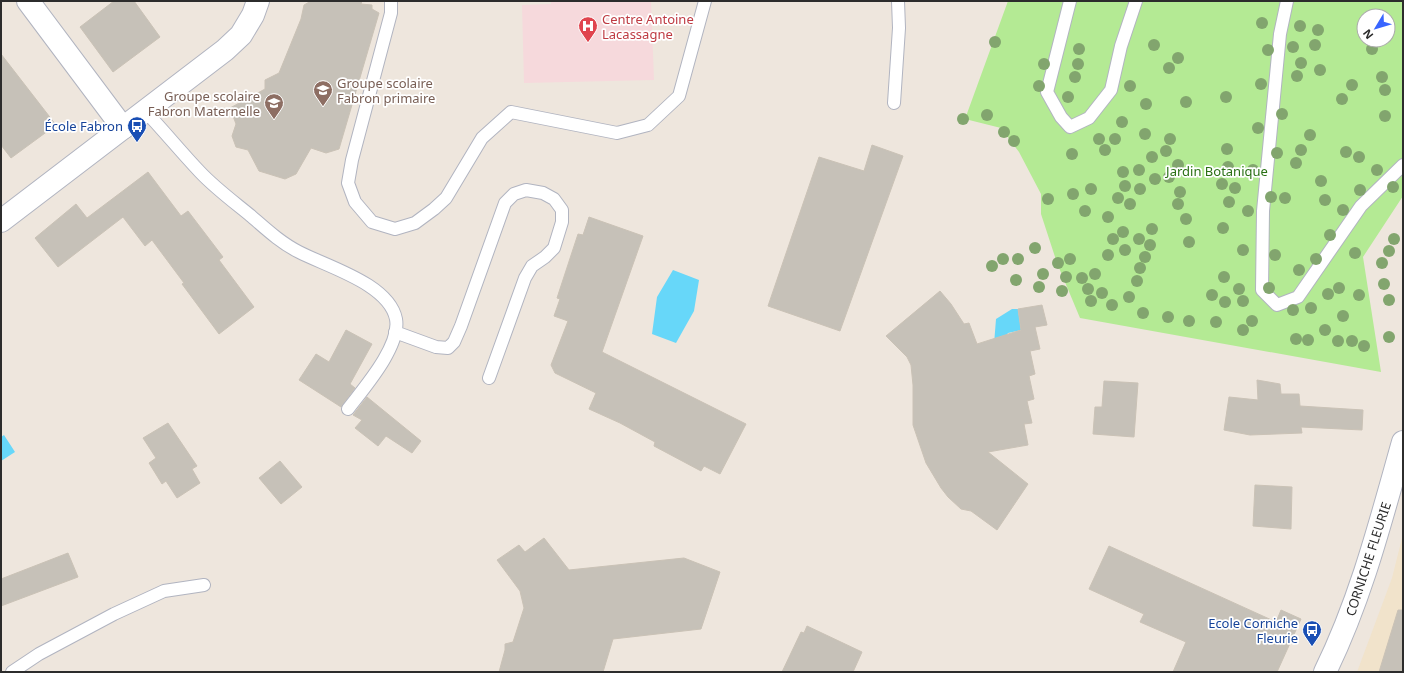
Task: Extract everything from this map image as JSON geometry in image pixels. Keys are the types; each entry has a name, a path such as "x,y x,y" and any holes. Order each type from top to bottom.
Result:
{"street":[{"path":"28,1 123,128"},
{"path":"1,221 225,50 241,35 253,15 258,1"},
{"name":"CORNICHE FLEURIE","path":"1325,672 1338,645 1365,574 1403,442"}],"lane":[{"path":"390,1 391,13 352,160 348,183 355,202 372,222 395,229 416,223 446,198 482,138 511,112 617,133 648,124 679,96 705,1"},
{"path":"894,103 899,28 898,1"},
{"path":"1070,1 1046,92 1061,117 1070,127 1089,118 1111,90 1121,46 1136,1"},
{"path":"1288,1 1280,34 1263,211 1262,290 1277,305 1298,297 1361,206 1403,165"},
{"path":"145,111 201,173 279,240 300,252 358,278 379,294 391,307 396,320 394,340 377,370 348,408"},
{"path":"395,332 436,347 448,348 454,342 461,326 505,203 514,194 526,190 543,193 554,199 562,210 562,222 554,248 545,257 532,266 525,278 489,378"},
{"path":"12,672 39,654 114,614 156,594 164,591 204,584"}],"shaded area":[{"name":"Centre Antoine Lacassagne","path":"551,1 651,1 654,80 524,83 522,5 551,4"},
{"path":"1403,534 1403,672 1357,672 1392,578"}],"green space":[{"name":"Jardin Botanique","path":"1008,1 1403,1 1403,196 1363,257 1381,372 1080,318 1057,263 1041,214 1041,194 1019,152 1001,128 965,119"}],"water":[{"path":"673,270 699,280 694,311 676,343 652,334 657,297"},
{"path":"1012,309 1018,309 1021,330 1008,333 993,357 996,319"},
{"path":"4,435 15,452 1,461 1,437"}],"building":[{"path":"114,1 134,1 160,37 113,72 80,27"},
{"name":"Groupe scolaire Fabron primaire","path":"311,1 362,1 361,4 372,5 372,9 379,13 339,149 326,153 311,148 296,174 285,179 259,171 248,150 236,147 232,136 236,124 230,108 265,89 265,80 279,73 301,19 304,5"},
{"path":"1,54 56,125 11,158 1,145"},
{"path":"872,145 903,156 840,331 768,306 819,157 864,171"},
{"path":"148,172 181,216 188,211 223,257 219,260 254,307 219,334 152,240 145,246 123,217 58,267 35,238 76,204 87,218"},
{"path":"589,217 643,236 602,352 746,424 720,474 704,466 701,471 654,446 655,442 620,423 589,409 596,393 555,373 551,365 568,321 554,316 560,299 557,298 578,234 583,235"},
{"path":"940,291 951,304 964,324 969,323 977,344 1021,330 1018,309 1042,305 1047,325 1035,327 1040,349 1030,351 1035,374 1029,376 1034,399 1027,401 1032,423 1024,424 1028,445 988,452 1028,484 997,530 971,511 961,509 948,497 926,463 913,425 913,385 911,365 907,357 886,336"},
{"path":"346,330 372,344 350,384 355,388 341,407 299,380 316,354 329,362"},
{"path":"1257,380 1280,384 1281,394 1299,394 1300,406 1363,410 1362,430 1301,427 1302,433 1250,435 1224,430 1229,397 1258,400"},
{"path":"1104,381 1138,383 1134,437 1093,434 1095,407 1102,407"},
{"path":"367,397 421,441 412,453 386,436 378,446 355,428 362,420 353,415"},
{"path":"168,423 197,466 192,469 200,483 177,498 166,481 162,484 149,463 156,458 143,438"},
{"path":"280,461 302,487 281,504 259,478"},
{"path":"1255,485 1292,487 1291,529 1253,526"},
{"path":"544,538 569,570 684,558 720,572 701,629 613,639 603,672 499,672 505,650 505,644 513,642 524,608 520,591 497,560 519,545 525,552"},
{"path":"1109,546 1276,622 1281,610 1301,619 1277,672 1173,672 1186,642 1140,622 1144,614 1089,589"},
{"path":"68,553 78,577 1,606 1,579"},
{"path":"1398,610 1403,610 1403,672 1379,672"},
{"path":"807,626 862,652 853,672 782,672 801,632 804,633"}],"place":[{"name":"Centre Antoine Lacassagne","path":"588,43"},
{"name":"Groupe scolaire Fabron primaire","path":"323,107"},
{"name":"Groupe scolaire Fabron Maternelle","path":"274,120"},
{"name":"École Fabron","path":"137,143"},
{"name":"Ecole Corniche Fleurie","path":"1312,647"}]}
